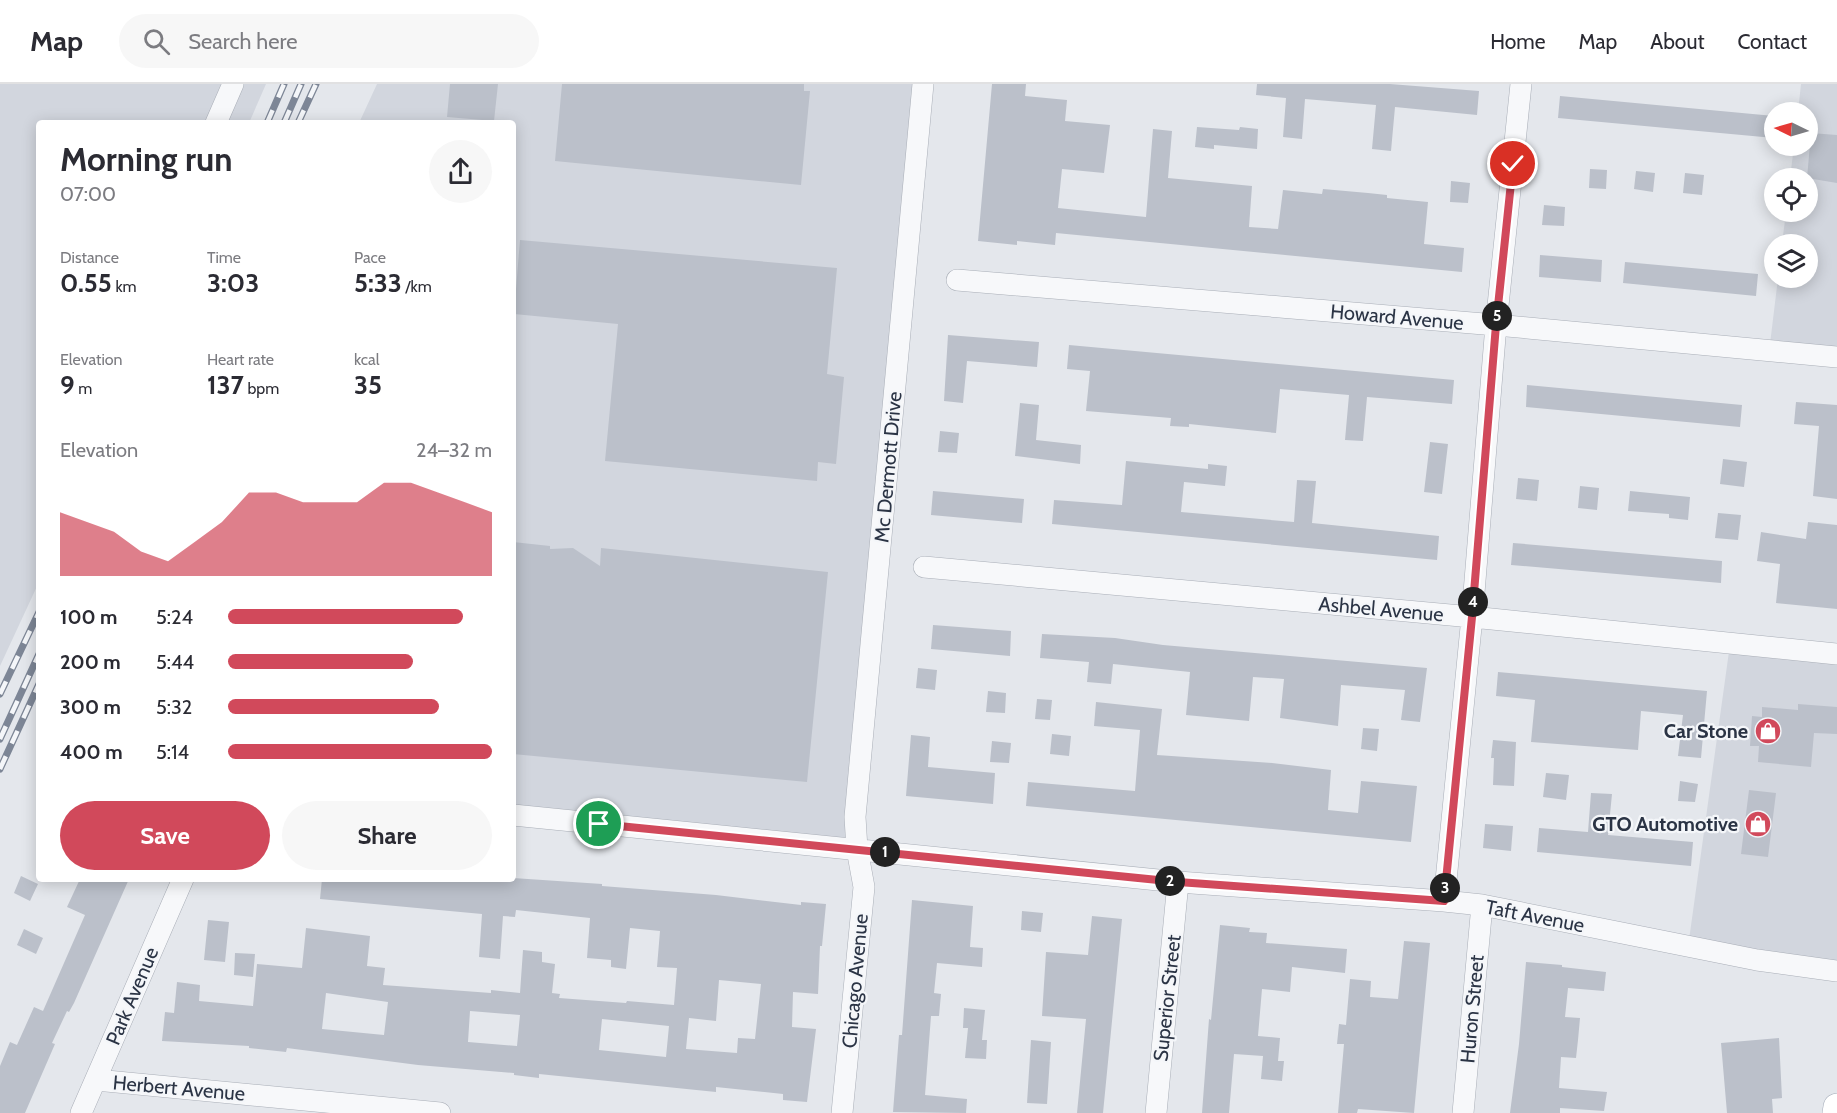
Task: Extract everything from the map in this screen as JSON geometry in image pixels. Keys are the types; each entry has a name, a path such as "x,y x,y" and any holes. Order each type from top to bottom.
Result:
{"main road":[{"path":"1836,1113 1837,1107"}],"street":[{"path":"217,120 232,84"},
{"name":"Mc Dermott Drive","path":"857,849 855,817 923,84"},
{"path":"1444,901 1472,617 1496,325 1521,84"},
{"name":"Howard Avenue","path":"957,280 1496,325 1837,357"},
{"name":"Ashbel Avenue","path":"924,567 1472,617 1837,654"},
{"name":"Taft Avenue","path":"516,815 1178,882 1482,905 1757,960 1837,971"},
{"name":"Chicago Avenue","path":"842,1113 864,886 857,849"},
{"name":"Park Avenue","path":"81,1113 182,882"},
{"name":"Superior Street","path":"1156,1113 1178,882"},
{"name":"Huron Street","path":"1463,1113 1482,905"},
{"name":"Herbert Avenue","path":"96,1080 440,1113"}],"shaded area":[{"path":"0,84 266,84 250,120 36,120 36,588 0,666"},
{"path":"377,84 917,84 850,842 516,809 516,120 360,120"},
{"path":"1801,84 1837,84 1837,351 1770,344 1777,288 1818,288 1818,234 1783,234 1785,222 1818,222 1818,168 1791,168 1793,156 1818,156 1818,102 1799,102"},
{"path":"1731,637 1837,649 1837,961 1689,940"}],"building":[{"path":"450,84 498,84 494,120 447,117"},
{"path":"562,84 804,84 804,91 810,91 801,185 555,161"},
{"path":"992,84 1026,84 1025,96 1067,100 1065,121 1110,125 1104,173 1062,169 1058,208 1146,217 1153,129 1172,131 1168,178 1252,186 1249,227 1278,229 1283,190 1322,194 1323,189 1387,195 1387,198 1428,202 1424,244 1464,248 1462,272 1056,233 1055,245 1017,241 1017,245 978,241"},
{"path":"1257,84 1390,84 1479,91 1477,115 1395,107 1391,151 1372,149 1376,105 1305,99 1302,139 1283,137 1286,98 1256,95"},
{"path":"1560,96 1764,115 1764,137 1558,118"},
{"path":"1197,127 1258,129 1257,149 1214,145 1214,149 1195,147"},
{"path":"1818,134 1837,135 1837,183 1818,180 1818,168 1808,168 1809,156 1818,156"},
{"path":"1590,169 1607,170 1606,189 1589,188"},
{"path":"1636,171 1655,173 1653,192 1634,189"},
{"path":"1685,173 1704,175 1702,195 1683,193"},
{"path":"1451,181 1470,183 1468,203 1450,202"},
{"path":"1544,205 1565,207 1564,226 1542,225"},
{"path":"520,240 837,268 827,374 844,377 836,464 818,462 817,481 605,461 618,324 516,314"},
{"path":"1540,255 1602,260 1601,282 1539,277"},
{"path":"1625,262 1758,274 1756,296 1623,283"},
{"path":"948,335 1039,342 1037,367 967,361 963,403 944,401"},
{"path":"1069,345 1454,380 1452,404 1367,397 1363,441 1345,440 1349,395 1280,389 1276,433 1189,424 1189,427 1170,426 1171,418 1086,411 1090,371 1067,369"},
{"path":"1527,385 1742,405 1740,427 1526,407"},
{"path":"1796,402 1837,405 1837,499 1813,496 1819,426 1794,424"},
{"path":"1020,403 1039,405 1036,440 1081,445 1080,464 1015,456"},
{"path":"940,431 959,433 957,453 938,452"},
{"path":"1430,442 1448,444 1442,494 1424,492"},
{"path":"1723,459 1747,462 1744,487 1720,484"},
{"path":"1126,461 1208,469 1208,464 1227,466 1225,486 1184,482 1181,512 1294,522 1297,480 1316,481 1312,523 1439,536 1437,560 1052,524 1054,500 1122,505"},
{"path":"1518,478 1539,480 1537,501 1516,499"},
{"path":"1580,486 1599,488 1597,510 1578,508"},
{"path":"933,491 1024,499 1022,523 931,515"},
{"path":"1630,491 1690,497 1688,520 1669,518 1669,514 1628,511"},
{"path":"1718,513 1741,515 1738,540 1715,538"},
{"path":"1808,522 1837,525 1837,609 1776,603 1780,564 1757,561 1761,532 1806,539"},
{"path":"516,542 550,546 550,549 573,548 600,566 601,548 828,572 807,782 516,754"},
{"path":"1513,543 1722,561 1721,583 1511,565"},
{"path":"933,625 1011,631 1010,656 931,649"},
{"path":"1042,634 1115,638 1163,645 1427,668 1420,722 1401,720 1405,690 1341,685 1338,726 1280,718 1284,679 1253,677 1249,721 1186,715 1190,672 1113,664 1111,684 1087,682 1089,662 1040,658"},
{"path":"918,668 937,670 935,690 916,688"},
{"path":"1498,672 1707,691 1701,758 1678,756 1683,715 1641,711 1638,750 1531,742 1535,700 1496,696"},
{"path":"988,691 1006,693 1005,713 986,712"},
{"path":"1037,699 1052,700 1050,720 1035,719"},
{"path":"1096,702 1162,709 1157,755 1272,763 1331,770 1328,810 1358,813 1361,781 1417,786 1411,842 1026,806 1028,782 1135,791 1140,730 1094,726"},
{"path":"1798,704 1837,707 1837,734 1814,733 1811,767 1758,762 1759,746 1750,746 1752,716 1762,717 1762,707 1798,710"},
{"path":"1363,728 1379,729 1377,751 1361,749"},
{"path":"1052,734 1071,736 1069,756 1050,754"},
{"path":"911,735 930,737 928,767 995,773 993,804 906,796"},
{"path":"1493,740 1516,742 1514,786 1493,785 1494,758 1491,758"},
{"path":"992,741 1011,743 1009,763 990,762"},
{"path":"1546,773 1569,775 1566,800 1543,797"},
{"path":"1680,781 1698,784 1695,802 1678,801"},
{"name":"GTO Automotive","path":"1749,790 1776,793 1768,857 1741,854"},
{"path":"1591,793 1612,794 1608,835 1693,842 1691,866 1537,852 1539,828 1588,832"},
{"path":"1485,824 1513,826 1511,851 1483,848"},
{"path":"21,876 38,884 30,901 14,893"},
{"path":"516,878 602,884 602,886 716,895 801,905 801,902 826,904 822,946 820,946 818,994 793,992 792,1027 816,1029 807,1102 783,1100 783,1094 716,1087 716,1092 539,1074 539,1078 514,1075 514,1073 418,1065 287,1048 286,1052 249,1048 249,1046 162,1041 165,1012 174,1013 177,982 200,985 199,1001 253,1006 257,964 302,968 306,928 370,936 367,966 385,968 383,985 520,993 523,950 542,952 542,962 555,964 552,993 560,994 559,998 674,1005 677,968 657,967 660,931 630,928 626,969 611,967 611,960 587,958 590,918 516,910 515,917 503,916 500,959 479,957 482,914 320,899 322,882 516,882","holes":["719,980 761,984 755,1039 738,1038 737,1053 686,1049 689,1018 716,1021","326,993 388,1002 384,1035 322,1029","470,1011 520,1015 517,1046 468,1042","602,1019 669,1026 666,1057 599,1050"]},
{"path":"79,882 128,882 74,1003 69,1012 67,1011 52,1043 55,1044 25,1113 0,1113 0,1066 10,1042 17,1045 34,1007 43,1011 85,915 67,907"},
{"path":"912,900 973,906 970,947 983,948 982,967 937,963 934,993 941,994 939,1016 931,1016 925,1095 967,1099 966,1113 893,1112 899,1035 902,1035"},
{"path":"1022,911 1043,913 1041,932 1021,930"},
{"path":"1092,916 1122,919 1103,1113 1077,1113 1086,1019 1042,1016 1046,952 1088,955"},
{"path":"208,920 229,922 225,962 204,960"},
{"path":"1220,925 1250,928 1249,932 1267,933 1266,943 1347,949 1345,973 1292,967 1290,992 1262,989 1258,1036 1280,1038 1278,1061 1284,1061 1282,1081 1261,1079 1263,1056 1234,1054 1229,1113 1202,1113 1209,1019 1211,1020"},
{"path":"24,929 43,938 36,954 17,945"},
{"path":"1404,941 1430,943 1414,1113 1358,1109 1357,1113 1338,1113 1344,1044 1337,1044 1339,1024 1346,1025 1350,979 1371,981 1370,997 1398,999"},
{"path":"235,953 255,954 253,977 234,975"},
{"path":"1526,962 1606,972 1604,991 1568,988 1565,1017 1580,1018 1576,1058 1561,1057 1559,1088 1607,1092 1604,1111 1560,1108 1560,1113 1510,1113"},
{"path":"964,1008 985,1010 982,1040 987,1040 986,1059 965,1058 968,1028 963,1028"},
{"path":"1779,1038 1782,1098 1772,1099 1773,1113 1727,1113 1721,1043"},
{"path":"1031,1040 1051,1042 1047,1104 1027,1103"}],"railway":[{"path":"268,120 284,84"},
{"path":"285,120 301,84"},
{"path":"299,120 316,84"},
{"path":"0,694 36,618"},
{"path":"0,739 36,661"},
{"path":"0,769 36,691"}],"place":[{"name":"Car Stone","path":"1768,731"},
{"name":"GTO Automotive","path":"1758,824"}],"route":[{"path":"599,824 1178,882 1444,901 1472,617 1496,325 1513,164"}]}
